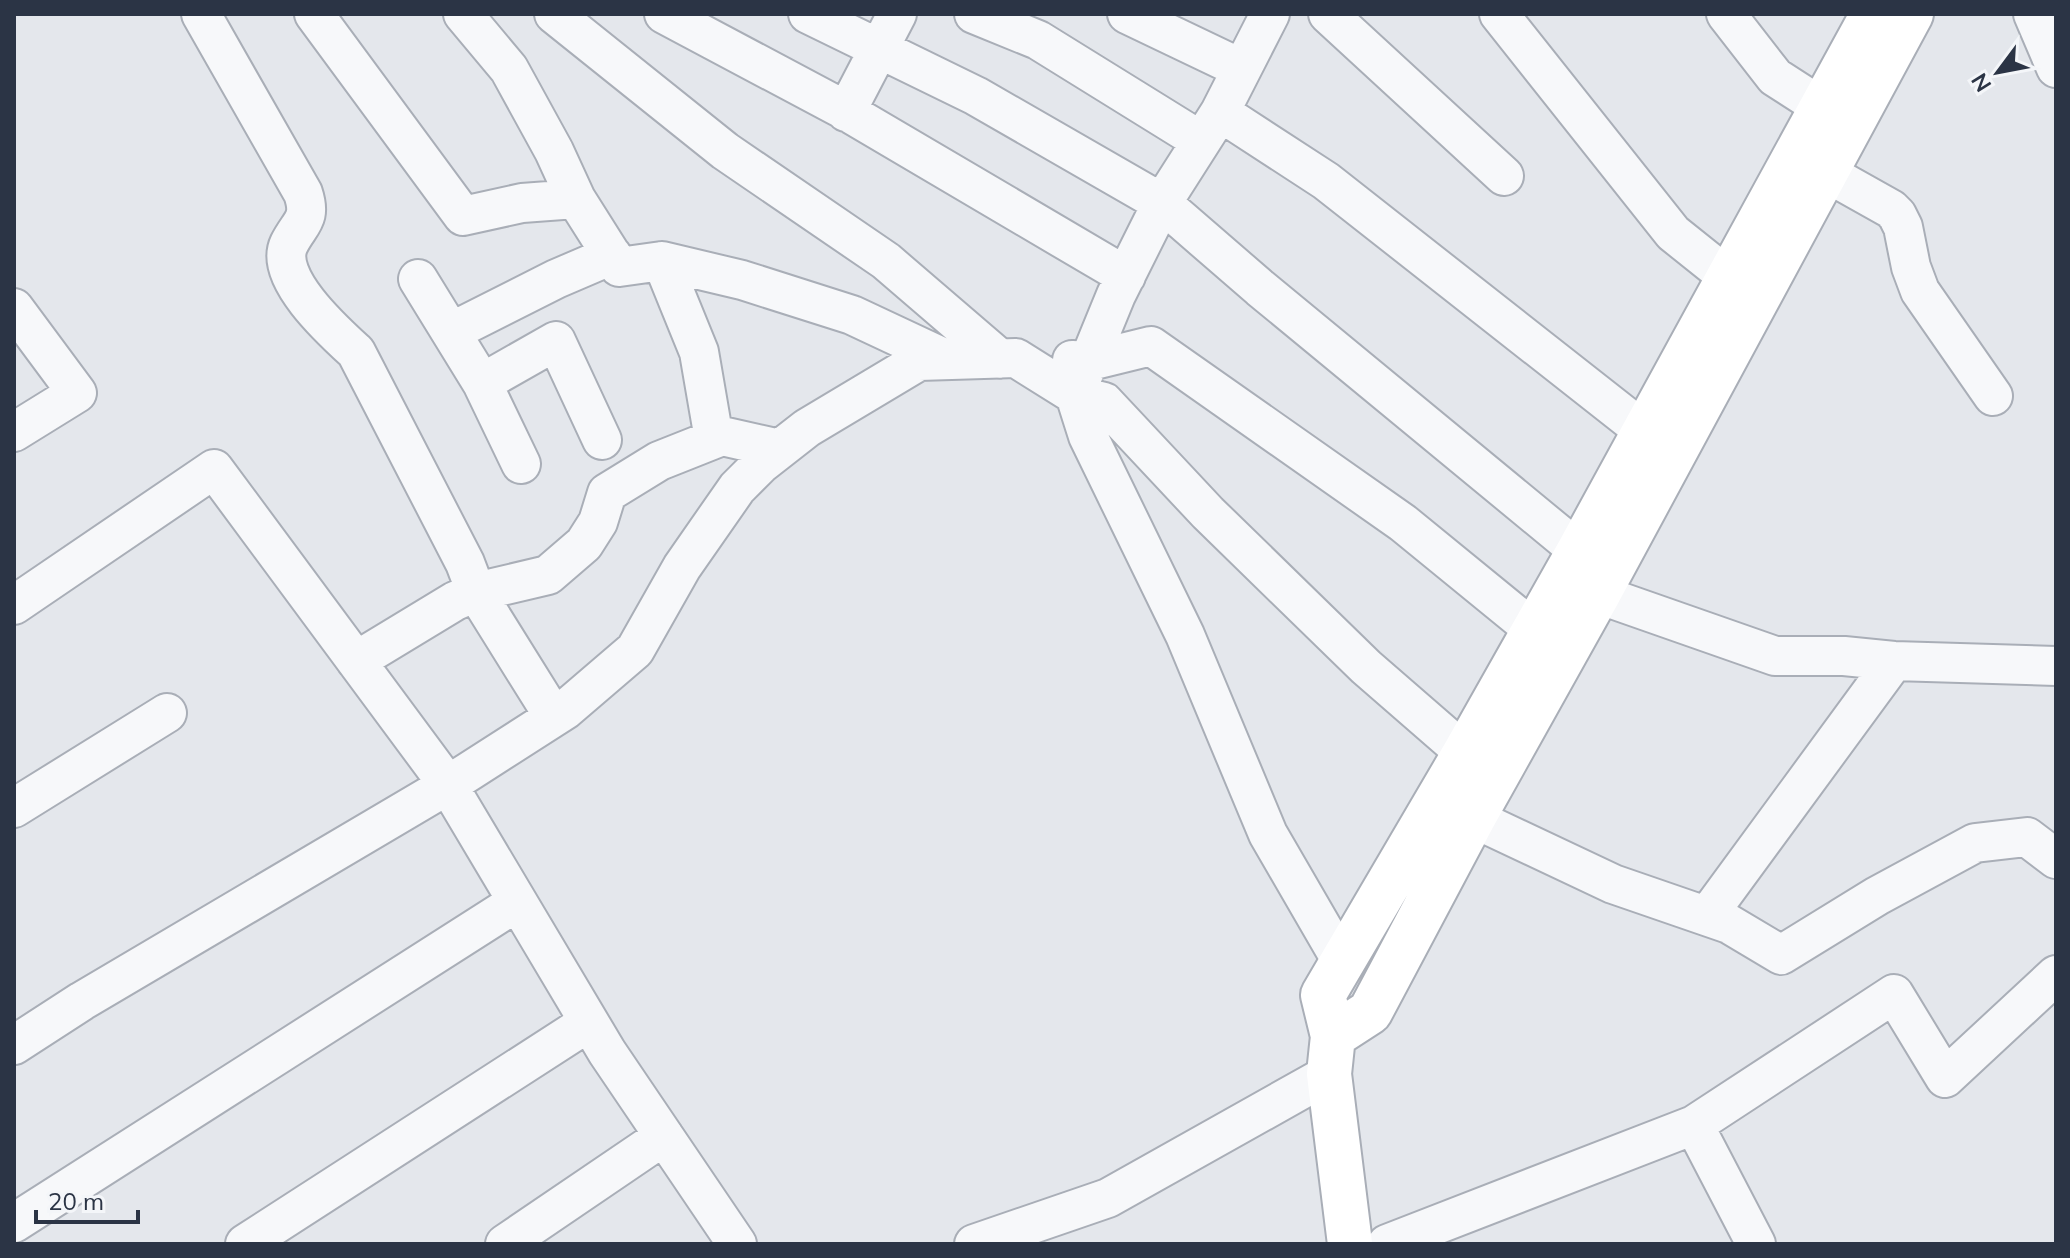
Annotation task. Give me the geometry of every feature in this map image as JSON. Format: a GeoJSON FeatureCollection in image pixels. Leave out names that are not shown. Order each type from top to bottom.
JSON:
{"type":"FeatureCollection","features":[{"type":"Feature","properties":{"kind":"main road"},"geometry":{"type":"LineString","coordinates":[[1350,1244],[1323,995],[1534,630],[1580,574],[1825,172],[1836,116],[1873,14]]}},
{"type":"Feature","properties":{"kind":"main road"},"geometry":{"type":"LineString","coordinates":[[1331,1055],[1370,1012],[1473,818],[1644,431],[1728,277],[1836,116],[1911,14]]}},
{"type":"Feature","properties":{"kind":"street"},"geometry":{"type":"LineString","coordinates":[[201,14],[303,193],[308,208],[305,219],[287,247],[285,265],[294,284],[334,332],[356,352],[465,563],[476,592],[554,717]]}},
{"type":"Feature","properties":{"kind":"street"},"geometry":{"type":"LineString","coordinates":[[314,14],[463,216],[522,203],[576,199]]}},
{"type":"Feature","properties":{"kind":"street"},"geometry":{"type":"LineString","coordinates":[[463,14],[509,69],[554,151],[576,199],[619,267],[662,261],[742,280],[852,315],[948,360]]}},
{"type":"Feature","properties":{"kind":"street"},"geometry":{"type":"LineString","coordinates":[[554,14],[725,151],[886,261],[1008,358]]}},
{"type":"Feature","properties":{"kind":"street"},"geometry":{"type":"LineString","coordinates":[[664,14],[846,112],[1126,276]]}},
{"type":"Feature","properties":{"kind":"street"},"geometry":{"type":"LineString","coordinates":[[808,14],[976,96],[1162,203],[1580,574],[1775,656],[1844,656],[1894,661],[2056,666]]}},
{"type":"Feature","properties":{"kind":"street"},"geometry":{"type":"LineString","coordinates":[[846,112],[897,14]]}},
{"type":"Feature","properties":{"kind":"street"},"geometry":{"type":"LineString","coordinates":[[974,14],[1038,40],[1326,181],[1644,431]]}},
{"type":"Feature","properties":{"kind":"street"},"geometry":{"type":"LineString","coordinates":[[1127,14],[1242,69]]}},
{"type":"Feature","properties":{"kind":"street"},"geometry":{"type":"LineString","coordinates":[[1328,14],[1504,176]]}},
{"type":"Feature","properties":{"kind":"street"},"geometry":{"type":"LineString","coordinates":[[1499,14],[1673,233],[1728,277]]}},
{"type":"Feature","properties":{"kind":"street"},"geometry":{"type":"LineString","coordinates":[[1726,14],[1775,77],[1836,116]]}},
{"type":"Feature","properties":{"kind":"street"},"geometry":{"type":"LineString","coordinates":[[2033,14],[2056,68]]}},
{"type":"Feature","properties":{"kind":"street"},"geometry":{"type":"LineString","coordinates":[[1266,16],[1211,126],[1162,203],[1082,378],[1088,436],[1185,635],[1268,834],[1341,960]]}},
{"type":"Feature","properties":{"kind":"street"},"geometry":{"type":"LineString","coordinates":[[1825,172],[1897,215],[1920,291],[1993,396]]}},
{"type":"Feature","properties":{"kind":"street"},"geometry":{"type":"LineString","coordinates":[[451,332],[556,279],[612,255]]}},
{"type":"Feature","properties":{"kind":"street"},"geometry":{"type":"LineString","coordinates":[[662,261],[699,352],[714,439]]}},
{"type":"Feature","properties":{"kind":"street"},"geometry":{"type":"LineString","coordinates":[[418,279],[482,383],[521,464]]}},
{"type":"Feature","properties":{"kind":"street"},"geometry":{"type":"LineString","coordinates":[[14,432],[77,393],[15,310]]}},
{"type":"Feature","properties":{"kind":"street"},"geometry":{"type":"LineString","coordinates":[[482,383],[556,341],[602,440]]}},
{"type":"Feature","properties":{"kind":"street"},"geometry":{"type":"LineString","coordinates":[[1082,378],[1151,346],[1403,523],[1534,630]]}},
{"type":"Feature","properties":{"kind":"street"},"geometry":{"type":"LineString","coordinates":[[14,1045],[82,1001],[448,785],[565,710],[635,650],[682,567],[737,488],[761,464],[807,428],[919,361],[1008,358],[1082,378],[1208,513],[1354,656],[1465,753]]}},
{"type":"Feature","properties":{"kind":"street"},"geometry":{"type":"LineString","coordinates":[[356,661],[455,601],[476,592],[548,575],[584,544],[598,522],[607,493],[659,461],[722,436],[780,449]]}},
{"type":"Feature","properties":{"kind":"street"},"geometry":{"type":"LineString","coordinates":[[14,605],[214,469],[448,785],[589,1022],[737,1244]]}},
{"type":"Feature","properties":{"kind":"street"},"geometry":{"type":"LineString","coordinates":[[1707,916],[1894,661]]}},
{"type":"Feature","properties":{"kind":"street"},"geometry":{"type":"LineString","coordinates":[[14,808],[167,713]]}},
{"type":"Feature","properties":{"kind":"street"},"geometry":{"type":"LineString","coordinates":[[1473,818],[1613,884],[1729,924],[1781,955],[1877,896],[1975,843],[2041,848]]}},
{"type":"Feature","properties":{"kind":"street"},"geometry":{"type":"LineString","coordinates":[[14,1223],[517,902]]}},
{"type":"Feature","properties":{"kind":"street"},"geometry":{"type":"LineString","coordinates":[[1387,1244],[1694,1125],[1894,994],[1945,1078],[2056,975]]}},
{"type":"Feature","properties":{"kind":"street"},"geometry":{"type":"LineString","coordinates":[[247,1243],[589,1022]]}},
{"type":"Feature","properties":{"kind":"street"},"geometry":{"type":"LineString","coordinates":[[974,1244],[1108,1198],[1331,1055]]}},
{"type":"Feature","properties":{"kind":"street"},"geometry":{"type":"LineString","coordinates":[[1694,1125],[1756,1244]]}},
{"type":"Feature","properties":{"kind":"street"},"geometry":{"type":"LineString","coordinates":[[505,1244],[545,1233],[664,1136]]}}]}
